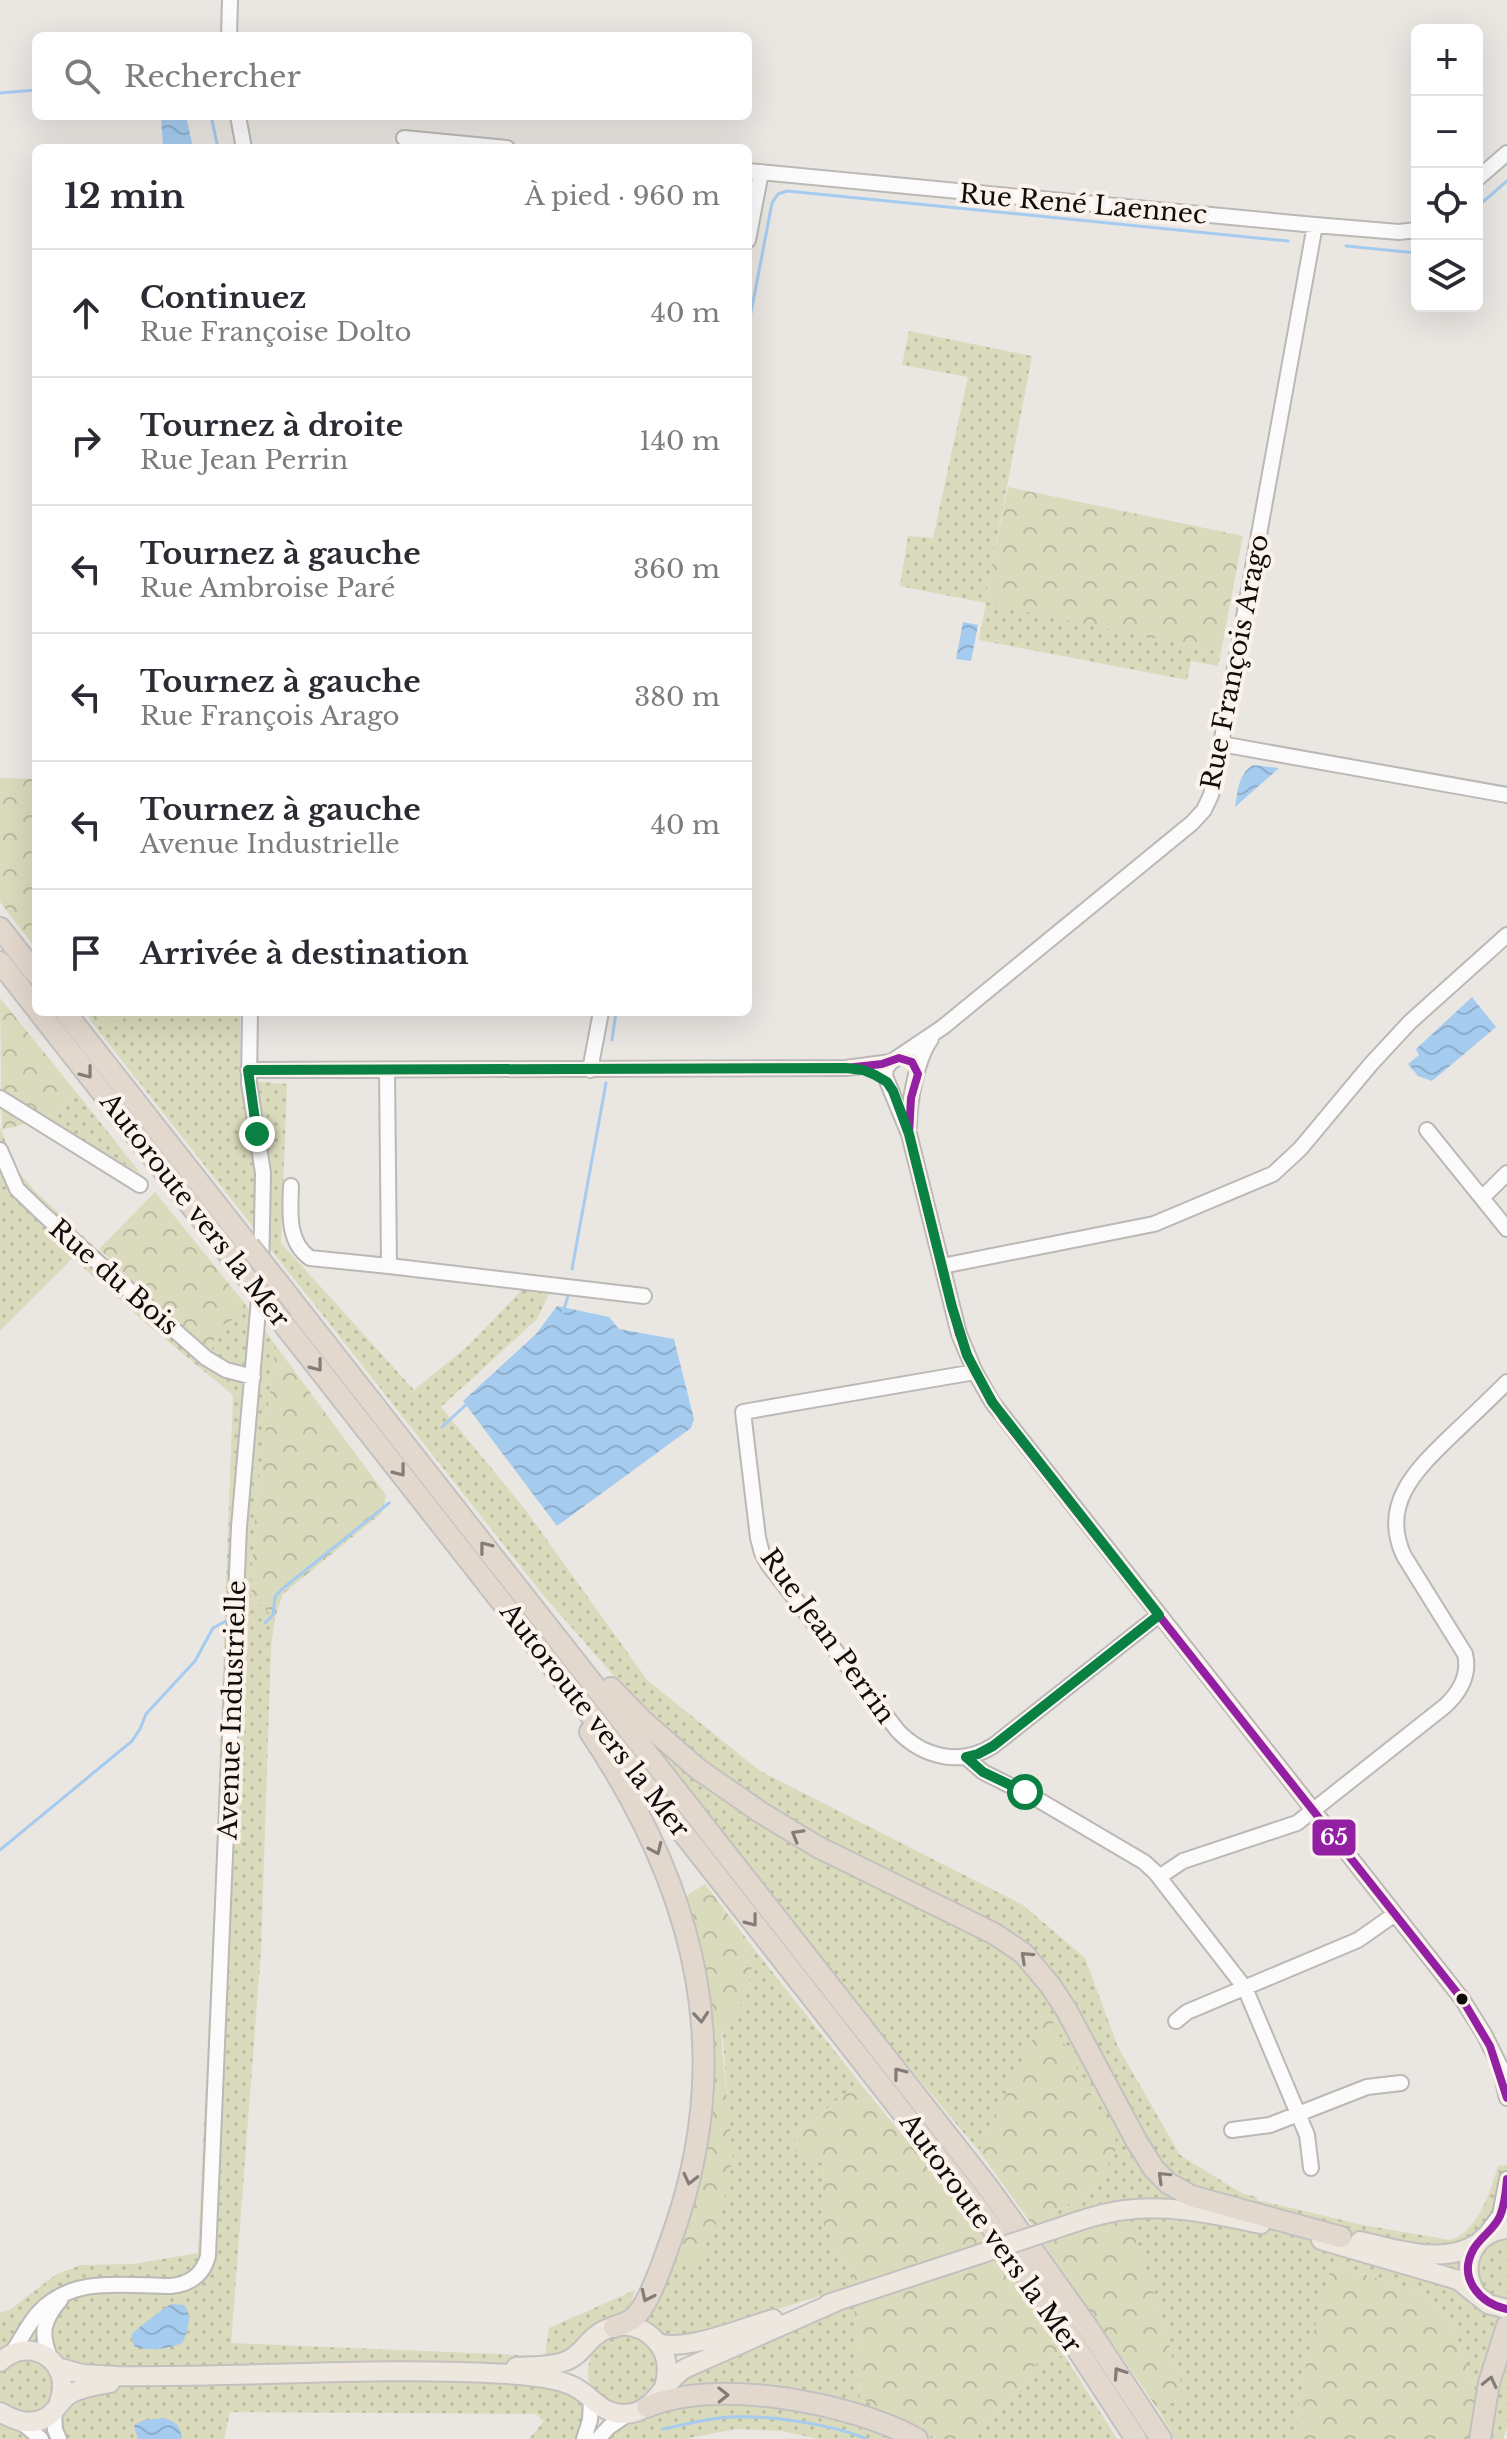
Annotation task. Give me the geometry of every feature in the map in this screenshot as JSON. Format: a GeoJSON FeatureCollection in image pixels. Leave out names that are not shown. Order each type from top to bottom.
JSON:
{"type":"FeatureCollection","features":[{"type":"Feature","properties":{"kind":"highway"},"geometry":{"type":"LineString","coordinates":[[0,928],[32,969]]}},
{"type":"Feature","properties":{"kind":"highway","name":"Autoroute vers la Mer"},"geometry":{"type":"LineString","coordinates":[[0,962],[32,1002]]}},
{"type":"Feature","properties":{"kind":"highway","name":"Autoroute vers la Mer"},"geometry":{"type":"LineString","coordinates":[[43,1016],[979,2210],[1053,2312],[1136,2439]]}},
{"type":"Feature","properties":{"kind":"highway"},"geometry":{"type":"LineString","coordinates":[[68,1016],[990,2190],[1086,2325],[1161,2439]]}},
{"type":"Feature","properties":{"kind":"highway"},"geometry":{"type":"LineString","coordinates":[[534,1608],[643,1721],[731,1793],[790,1832],[993,1933],[1023,1953],[1043,1975],[1067,2011],[1137,2142],[1154,2169],[1168,2183],[1191,2196],[1341,2237]]}},
{"type":"Feature","properties":{"kind":"highway"},"geometry":{"type":"LineString","coordinates":[[566,1683],[570,1704],[647,1828],[675,1895],[693,1959],[704,2046],[699,2132],[677,2225],[642,2307],[632,2319],[614,2327]]}},
{"type":"Feature","properties":{"kind":"highway"},"geometry":{"type":"LineString","coordinates":[[1480,2439],[1489,2383],[1507,2326]]}},
{"type":"Feature","properties":{"kind":"highway"},"geometry":{"type":"LineString","coordinates":[[637,2410],[687,2397],[761,2396],[860,2415],[917,2439]]}},
{"type":"Feature","properties":{"kind":"main road"},"geometry":{"type":"LineString","coordinates":[[658,2343],[670,2346],[687,2344],[840,2300],[1052,2230],[1103,2215],[1145,2209],[1188,2211],[1297,2233],[1458,2280],[1492,2306],[1507,2309]]}},
{"type":"Feature","properties":{"kind":"main road"},"geometry":{"type":"LineString","coordinates":[[1297,2233],[1341,2237],[1416,2253],[1436,2254],[1459,2252],[1492,2232],[1507,2229]]}},
{"type":"Feature","properties":{"kind":"main road"},"geometry":{"type":"LineString","coordinates":[[1476,2294],[1468,2271],[1469,2259],[1480,2241]]}},
{"type":"Feature","properties":{"kind":"main road"},"geometry":{"type":"LineString","coordinates":[[54,2364],[95,2375],[161,2377],[457,2372],[533,2377],[564,2383],[608,2411],[637,2410],[657,2398],[678,2372],[687,2367],[840,2300]]}},
{"type":"Feature","properties":{"kind":"main road"},"geometry":{"type":"LineString","coordinates":[[457,2372],[557,2363],[574,2357],[595,2336],[614,2327],[635,2327],[648,2333],[664,2354],[667,2367],[664,2387]]}},
{"type":"Feature","properties":{"kind":"main road"},"geometry":{"type":"LineString","coordinates":[[585,2347],[579,2374],[588,2397]]}},
{"type":"Feature","properties":{"kind":"main road"},"geometry":{"type":"LineString","coordinates":[[6,2358],[30,2350],[44,2354],[54,2364],[63,2384],[57,2406]]}},
{"type":"Feature","properties":{"kind":"main road"},"geometry":{"type":"LineString","coordinates":[[5,2414],[25,2422],[39,2420],[69,2394],[86,2388],[161,2377]]}},
{"type":"Feature","properties":{"kind":"street"},"geometry":{"type":"LineString","coordinates":[[229,32],[230,0]]}},
{"type":"Feature","properties":{"kind":"street"},"geometry":{"type":"LineString","coordinates":[[239,120],[243,144]]}},
{"type":"Feature","properties":{"kind":"street"},"geometry":{"type":"LineString","coordinates":[[404,138],[466,144]]}},
{"type":"Feature","properties":{"kind":"street"},"geometry":{"type":"LineString","coordinates":[[1483,174],[1507,153]]}},
{"type":"Feature","properties":{"kind":"street"},"geometry":{"type":"LineString","coordinates":[[752,195],[754,172]]}},
{"type":"Feature","properties":{"kind":"street","name":"Rue René Laennec"},"geometry":{"type":"LineString","coordinates":[[754,172],[1315,225],[1411,231]]}},
{"type":"Feature","properties":{"kind":"street","name":"Rue François Arago"},"geometry":{"type":"LineString","coordinates":[[248,1070],[846,1068],[894,1060],[943,1027],[1199,816],[1211,795],[1315,225]]}},
{"type":"Feature","properties":{"kind":"street"},"geometry":{"type":"LineString","coordinates":[[1221,744],[1507,795]]}},
{"type":"Feature","properties":{"kind":"street"},"geometry":{"type":"LineString","coordinates":[[942,1266],[1154,1224],[1273,1174],[1300,1149],[1410,1022],[1507,935]]}},
{"type":"Feature","properties":{"kind":"street","name":"Avenue Industrielle"},"geometry":{"type":"LineString","coordinates":[[6,2358],[39,2312],[56,2297],[96,2285],[182,2284],[200,2273],[208,2256],[239,1527],[261,1276],[264,1200],[262,1161],[248,1070],[250,1016]]}},
{"type":"Feature","properties":{"kind":"street"},"geometry":{"type":"LineString","coordinates":[[590,1070],[600,1016]]}},
{"type":"Feature","properties":{"kind":"street","name":"Rue François Arago"},"geometry":{"type":"LineString","coordinates":[[909,1134],[911,1098],[924,1050],[943,1027]]}},
{"type":"Feature","properties":{"kind":"street"},"geometry":{"type":"LineString","coordinates":[[888,1084],[898,1090],[906,1090],[917,1078],[912,1062],[894,1060],[886,1071],[888,1084],[909,1134],[959,1334],[975,1372],[1003,1418],[1462,1999],[1479,2024],[1507,2080]]}},
{"type":"Feature","properties":{"kind":"street","name":"Rue François Arago"},"geometry":{"type":"LineString","coordinates":[[846,1068],[869,1072],[888,1084]]}},
{"type":"Feature","properties":{"kind":"street"},"geometry":{"type":"LineString","coordinates":[[387,1070],[389,1266]]}},
{"type":"Feature","properties":{"kind":"street"},"geometry":{"type":"LineString","coordinates":[[0,1098],[140,1185]]}},
{"type":"Feature","properties":{"kind":"street"},"geometry":{"type":"LineString","coordinates":[[1427,1130],[1507,1229]]}},
{"type":"Feature","properties":{"kind":"street","name":"Rue du Bois"},"geometry":{"type":"LineString","coordinates":[[0,1150],[17,1189],[43,1214],[206,1358],[226,1370],[253,1377]]}},
{"type":"Feature","properties":{"kind":"street"},"geometry":{"type":"LineString","coordinates":[[1482,1198],[1507,1173]]}},
{"type":"Feature","properties":{"kind":"street"},"geometry":{"type":"LineString","coordinates":[[291,1186],[290,1217],[294,1237],[301,1252],[310,1258],[644,1296]]}},
{"type":"Feature","properties":{"kind":"street","name":"Rue Jean Perrin"},"geometry":{"type":"LineString","coordinates":[[966,1757],[935,1755],[903,1736],[764,1558],[758,1538],[743,1412],[975,1372]]}},
{"type":"Feature","properties":{"kind":"street"},"geometry":{"type":"LineString","coordinates":[[1159,1877],[1178,1863],[1292,1825],[1445,1706],[1456,1694],[1467,1668],[1465,1654],[1404,1556],[1398,1540],[1397,1512],[1407,1484],[1418,1468],[1507,1382]]}},
{"type":"Feature","properties":{"kind":"street"},"geometry":{"type":"LineString","coordinates":[[966,1757],[993,1746],[1159,1615]]}},
{"type":"Feature","properties":{"kind":"street"},"geometry":{"type":"LineString","coordinates":[[966,1757],[983,1772],[1031,1795],[1144,1862],[1159,1877],[1245,1988],[1309,2143],[1311,2168]]}},
{"type":"Feature","properties":{"kind":"street"},"geometry":{"type":"LineString","coordinates":[[1176,2021],[1187,2012],[1358,1940],[1395,1914]]}},
{"type":"Feature","properties":{"kind":"street"},"geometry":{"type":"LineString","coordinates":[[1499,2064],[1507,2098]]}},
{"type":"Feature","properties":{"kind":"street"},"geometry":{"type":"LineString","coordinates":[[1232,2130],[1263,2127],[1367,2087],[1401,2083]]}},
{"type":"Feature","properties":{"kind":"street"},"geometry":{"type":"LineString","coordinates":[[1480,2241],[1500,2215],[1507,2179]]}},
{"type":"Feature","properties":{"kind":"street"},"geometry":{"type":"LineString","coordinates":[[54,2364],[45,2342],[44,2328],[56,2305],[70,2291]]}},
{"type":"Feature","properties":{"kind":"street"},"geometry":{"type":"LineString","coordinates":[[584,2439],[590,2420],[588,2397]]}},
{"type":"Feature","properties":{"kind":"street"},"geometry":{"type":"LineString","coordinates":[[57,2406],[55,2430],[59,2439]]}},
{"type":"Feature","properties":{"kind":"street"},"geometry":{"type":"LineString","coordinates":[[598,2439],[609,2427],[637,2410]]}},
{"type":"Feature","properties":{"kind":"street"},"geometry":{"type":"LineString","coordinates":[[5,2414],[41,2439]]}},
{"type":"Feature","properties":{"kind":"green space"},"geometry":{"type":"Polygon","coordinates":[[[909,331],[1032,356],[987,591],[999,606],[1221,652],[1218,666],[1191,661],[1187,680],[979,640],[986,603],[900,586],[908,536],[933,538],[968,377],[902,365],[909,331]]]}},
{"type":"Feature","properties":{"kind":"green space"},"geometry":{"type":"Polygon","coordinates":[[[1008,487],[1243,536],[1221,652],[998,606],[987,590],[1008,487]]]}},
{"type":"Feature","properties":{"kind":"green space"},"geometry":{"type":"Polygon","coordinates":[[[0,778],[32,779],[32,944],[0,902],[0,778]]]}},
{"type":"Feature","properties":{"kind":"green space"},"geometry":{"type":"Polygon","coordinates":[[[0,998],[77,1093],[46,1118],[2,1130],[0,998]]]}},
{"type":"Feature","properties":{"kind":"green space"},"geometry":{"type":"Polygon","coordinates":[[[88,1016],[125,1016],[121,1023],[94,1025],[88,1016]]]}},
{"type":"Feature","properties":{"kind":"green space"},"geometry":{"type":"Polygon","coordinates":[[[125,1016],[240,1016],[240,1080],[287,1084],[281,1243],[414,1390],[468,1346],[522,1290],[549,1294],[537,1319],[441,1407],[524,1508],[648,1681],[760,1771],[1023,1905],[1085,1958],[1118,2047],[1180,2155],[1243,2194],[1257,2197],[1257,2200],[1363,2225],[1450,2240],[1469,2228],[1476,2219],[1498,2166],[1507,2165],[1507,2428],[1503,2439],[1469,2439],[1476,2394],[1453,2326],[1418,2292],[1333,2264],[1306,2362],[1294,2439],[1175,2439],[1159,2411],[1186,2394],[1173,2363],[1166,2332],[1129,2221],[1078,2231],[1044,2244],[1033,2226],[1097,2187],[1046,2011],[979,2151],[882,2035],[656,1748],[666,1730],[544,1596],[94,1025],[121,1023],[125,1016]]]}},
{"type":"Feature","properties":{"kind":"green space"},"geometry":{"type":"Polygon","coordinates":[[[77,1093],[141,1174],[46,1118],[77,1093]]]}},
{"type":"Feature","properties":{"kind":"green space"},"geometry":{"type":"Polygon","coordinates":[[[0,1127],[16,1169],[36,1192],[162,1310],[211,1351],[216,1329],[250,1310],[276,1346],[255,1513],[251,1597],[275,1618],[271,1647],[261,1951],[231,2343],[545,2356],[549,2328],[635,2290],[628,2314],[560,2358],[559,2387],[573,2393],[584,2408],[580,2433],[588,2439],[529,2439],[544,2421],[536,2414],[230,2412],[224,2439],[0,2439],[0,2313],[11,2309],[55,2275],[81,2265],[133,2264],[198,2253],[233,1395],[73,1258],[0,1331],[0,1127]]]}},
{"type":"Feature","properties":{"kind":"green space"},"geometry":{"type":"Polygon","coordinates":[[[155,1192],[250,1310],[216,1329],[212,1351],[99,1249],[155,1192]]]}},
{"type":"Feature","properties":{"kind":"green space"},"geometry":{"type":"Polygon","coordinates":[[[276,1346],[386,1495],[382,1513],[283,1594],[275,1618],[251,1597],[255,1513],[276,1346]]]}},
{"type":"Feature","properties":{"kind":"green space"},"geometry":{"type":"Polygon","coordinates":[[[705,1884],[755,1950],[745,2000],[722,2024],[733,2158],[721,2214],[696,2263],[669,2266],[683,2231],[708,2142],[711,2017],[686,1896],[705,1884]]]}},
{"type":"Feature","properties":{"kind":"green space"},"geometry":{"type":"Polygon","coordinates":[[[755,1950],[859,2082],[795,2135],[796,2151],[824,2164],[821,2220],[858,2284],[672,2340],[642,2321],[727,2100],[722,2024],[745,2000],[755,1950]]]}},
{"type":"Feature","properties":{"kind":"green space"},"geometry":{"type":"Polygon","coordinates":[[[1046,2010],[1118,2145],[1097,2187],[1033,2226],[979,2151],[1046,2010]]]}},
{"type":"Feature","properties":{"kind":"green space"},"geometry":{"type":"Polygon","coordinates":[[[859,2082],[989,2241],[858,2284],[821,2220],[824,2164],[795,2151],[795,2135],[859,2082]]]}},
{"type":"Feature","properties":{"kind":"green space"},"geometry":{"type":"Polygon","coordinates":[[[1129,2220],[1166,2332],[1173,2363],[1186,2394],[1159,2411],[1044,2244],[1078,2231],[1129,2220]]]}},
{"type":"Feature","properties":{"kind":"green space"},"geometry":{"type":"Polygon","coordinates":[[[1002,2257],[1064,2355],[1037,2363],[1013,2398],[974,2428],[967,2439],[937,2439],[860,2398],[853,2303],[1002,2257]]]}},
{"type":"Feature","properties":{"kind":"green space"},"geometry":{"type":"Polygon","coordinates":[[[1332,2264],[1418,2292],[1453,2326],[1476,2394],[1469,2439],[1294,2439],[1306,2362],[1332,2264]]]}},
{"type":"Feature","properties":{"kind":"green space"},"geometry":{"type":"Polygon","coordinates":[[[853,2303],[860,2398],[937,2439],[818,2439],[782,2431],[736,2429],[684,2439],[607,2439],[618,2428],[652,2418],[666,2405],[683,2380],[853,2303]]]}},
{"type":"Feature","properties":{"kind":"green space"},"geometry":{"type":"Polygon","coordinates":[[[623,2336],[648,2346],[658,2371],[648,2396],[623,2406],[598,2396],[588,2371],[598,2346],[623,2336]]]}},
{"type":"Feature","properties":{"kind":"green space"},"geometry":{"type":"Polygon","coordinates":[[[1064,2355],[1117,2439],[967,2439],[974,2428],[1013,2398],[1037,2363],[1064,2355]]]}},
{"type":"Feature","properties":{"kind":"water"},"geometry":{"type":"Polygon","coordinates":[[[161,120],[187,120],[192,144],[163,144],[161,120]]]}},
{"type":"Feature","properties":{"kind":"water"},"geometry":{"type":"Polygon","coordinates":[[[963,622],[978,625],[971,661],[956,659],[963,622]]]}},
{"type":"Feature","properties":{"kind":"water"},"geometry":{"type":"Polygon","coordinates":[[[1253,765],[1279,768],[1235,807],[1242,778],[1253,765]]]}},
{"type":"Feature","properties":{"kind":"water"},"geometry":{"type":"Polygon","coordinates":[[[1472,997],[1496,1027],[1432,1081],[1418,1076],[1408,1064],[1419,1055],[1416,1049],[1472,997]]]}},
{"type":"Feature","properties":{"kind":"water"},"geometry":{"type":"Polygon","coordinates":[[[557,1306],[609,1317],[619,1329],[674,1339],[694,1419],[691,1428],[557,1526],[463,1401],[536,1334],[557,1306]]]}},
{"type":"Feature","properties":{"kind":"water"},"geometry":{"type":"Polygon","coordinates":[[[171,2304],[184,2305],[188,2314],[188,2329],[182,2343],[158,2349],[134,2346],[133,2333],[171,2304]]]}},
{"type":"Feature","properties":{"kind":"water"},"geometry":{"type":"Polygon","coordinates":[[[163,2418],[177,2425],[181,2439],[138,2439],[134,2425],[144,2420],[163,2418]]]}},
{"type":"Feature","properties":{"kind":"waterway"},"geometry":{"type":"LineString","coordinates":[[0,93],[32,90]]}},
{"type":"Feature","properties":{"kind":"waterway"},"geometry":{"type":"LineString","coordinates":[[212,120],[217,144]]}},
{"type":"Feature","properties":{"kind":"waterway"},"geometry":{"type":"LineString","coordinates":[[1483,202],[1507,181]]}},
{"type":"Feature","properties":{"kind":"waterway"},"geometry":{"type":"LineString","coordinates":[[752,307],[772,203],[778,194],[787,191],[1288,241]]}},
{"type":"Feature","properties":{"kind":"waterway"},"geometry":{"type":"LineString","coordinates":[[1346,246],[1411,252]]}},
{"type":"Feature","properties":{"kind":"waterway"},"geometry":{"type":"LineString","coordinates":[[612,1040],[615,1016]]}},
{"type":"Feature","properties":{"kind":"waterway"},"geometry":{"type":"LineString","coordinates":[[572,1269],[606,1083]]}},
{"type":"Feature","properties":{"kind":"waterway"},"geometry":{"type":"LineString","coordinates":[[563,1312],[568,1296]]}},
{"type":"Feature","properties":{"kind":"waterway"},"geometry":{"type":"LineString","coordinates":[[442,1427],[469,1402]]}},
{"type":"Feature","properties":{"kind":"waterway"},"geometry":{"type":"LineString","coordinates":[[265,1623],[273,1615],[275,1597],[281,1590],[389,1503]]}},
{"type":"Feature","properties":{"kind":"waterway"},"geometry":{"type":"LineString","coordinates":[[0,1850],[132,1741],[146,1714],[195,1661],[213,1628],[226,1621]]}},
{"type":"Feature","properties":{"kind":"waterway"},"geometry":{"type":"LineString","coordinates":[[662,2429],[705,2420],[763,2417],[818,2425],[867,2439]]}},
{"type":"Feature","properties":{"kind":"transit line","name":"65"},"geometry":{"type":"LineString","coordinates":[[248,1070],[846,1068],[882,1064],[899,1058],[912,1062],[918,1074],[911,1098],[909,1134],[959,1334],[975,1372],[1003,1418],[1462,1999],[1490,2046],[1507,2098]]}},
{"type":"Feature","properties":{"kind":"transit line","name":"65"},"geometry":{"type":"LineString","coordinates":[[1507,2179],[1500,2216],[1473,2250],[1468,2270],[1480,2295],[1507,2309]]}},
{"type":"Feature","properties":{"kind":"route"},"geometry":{"type":"LineString","coordinates":[[257,1134],[248,1070],[846,1068],[869,1072],[887,1082],[909,1134],[959,1334],[975,1372],[1003,1418],[1159,1615],[993,1746],[966,1757],[983,1772],[1025,1792]]}}]}
